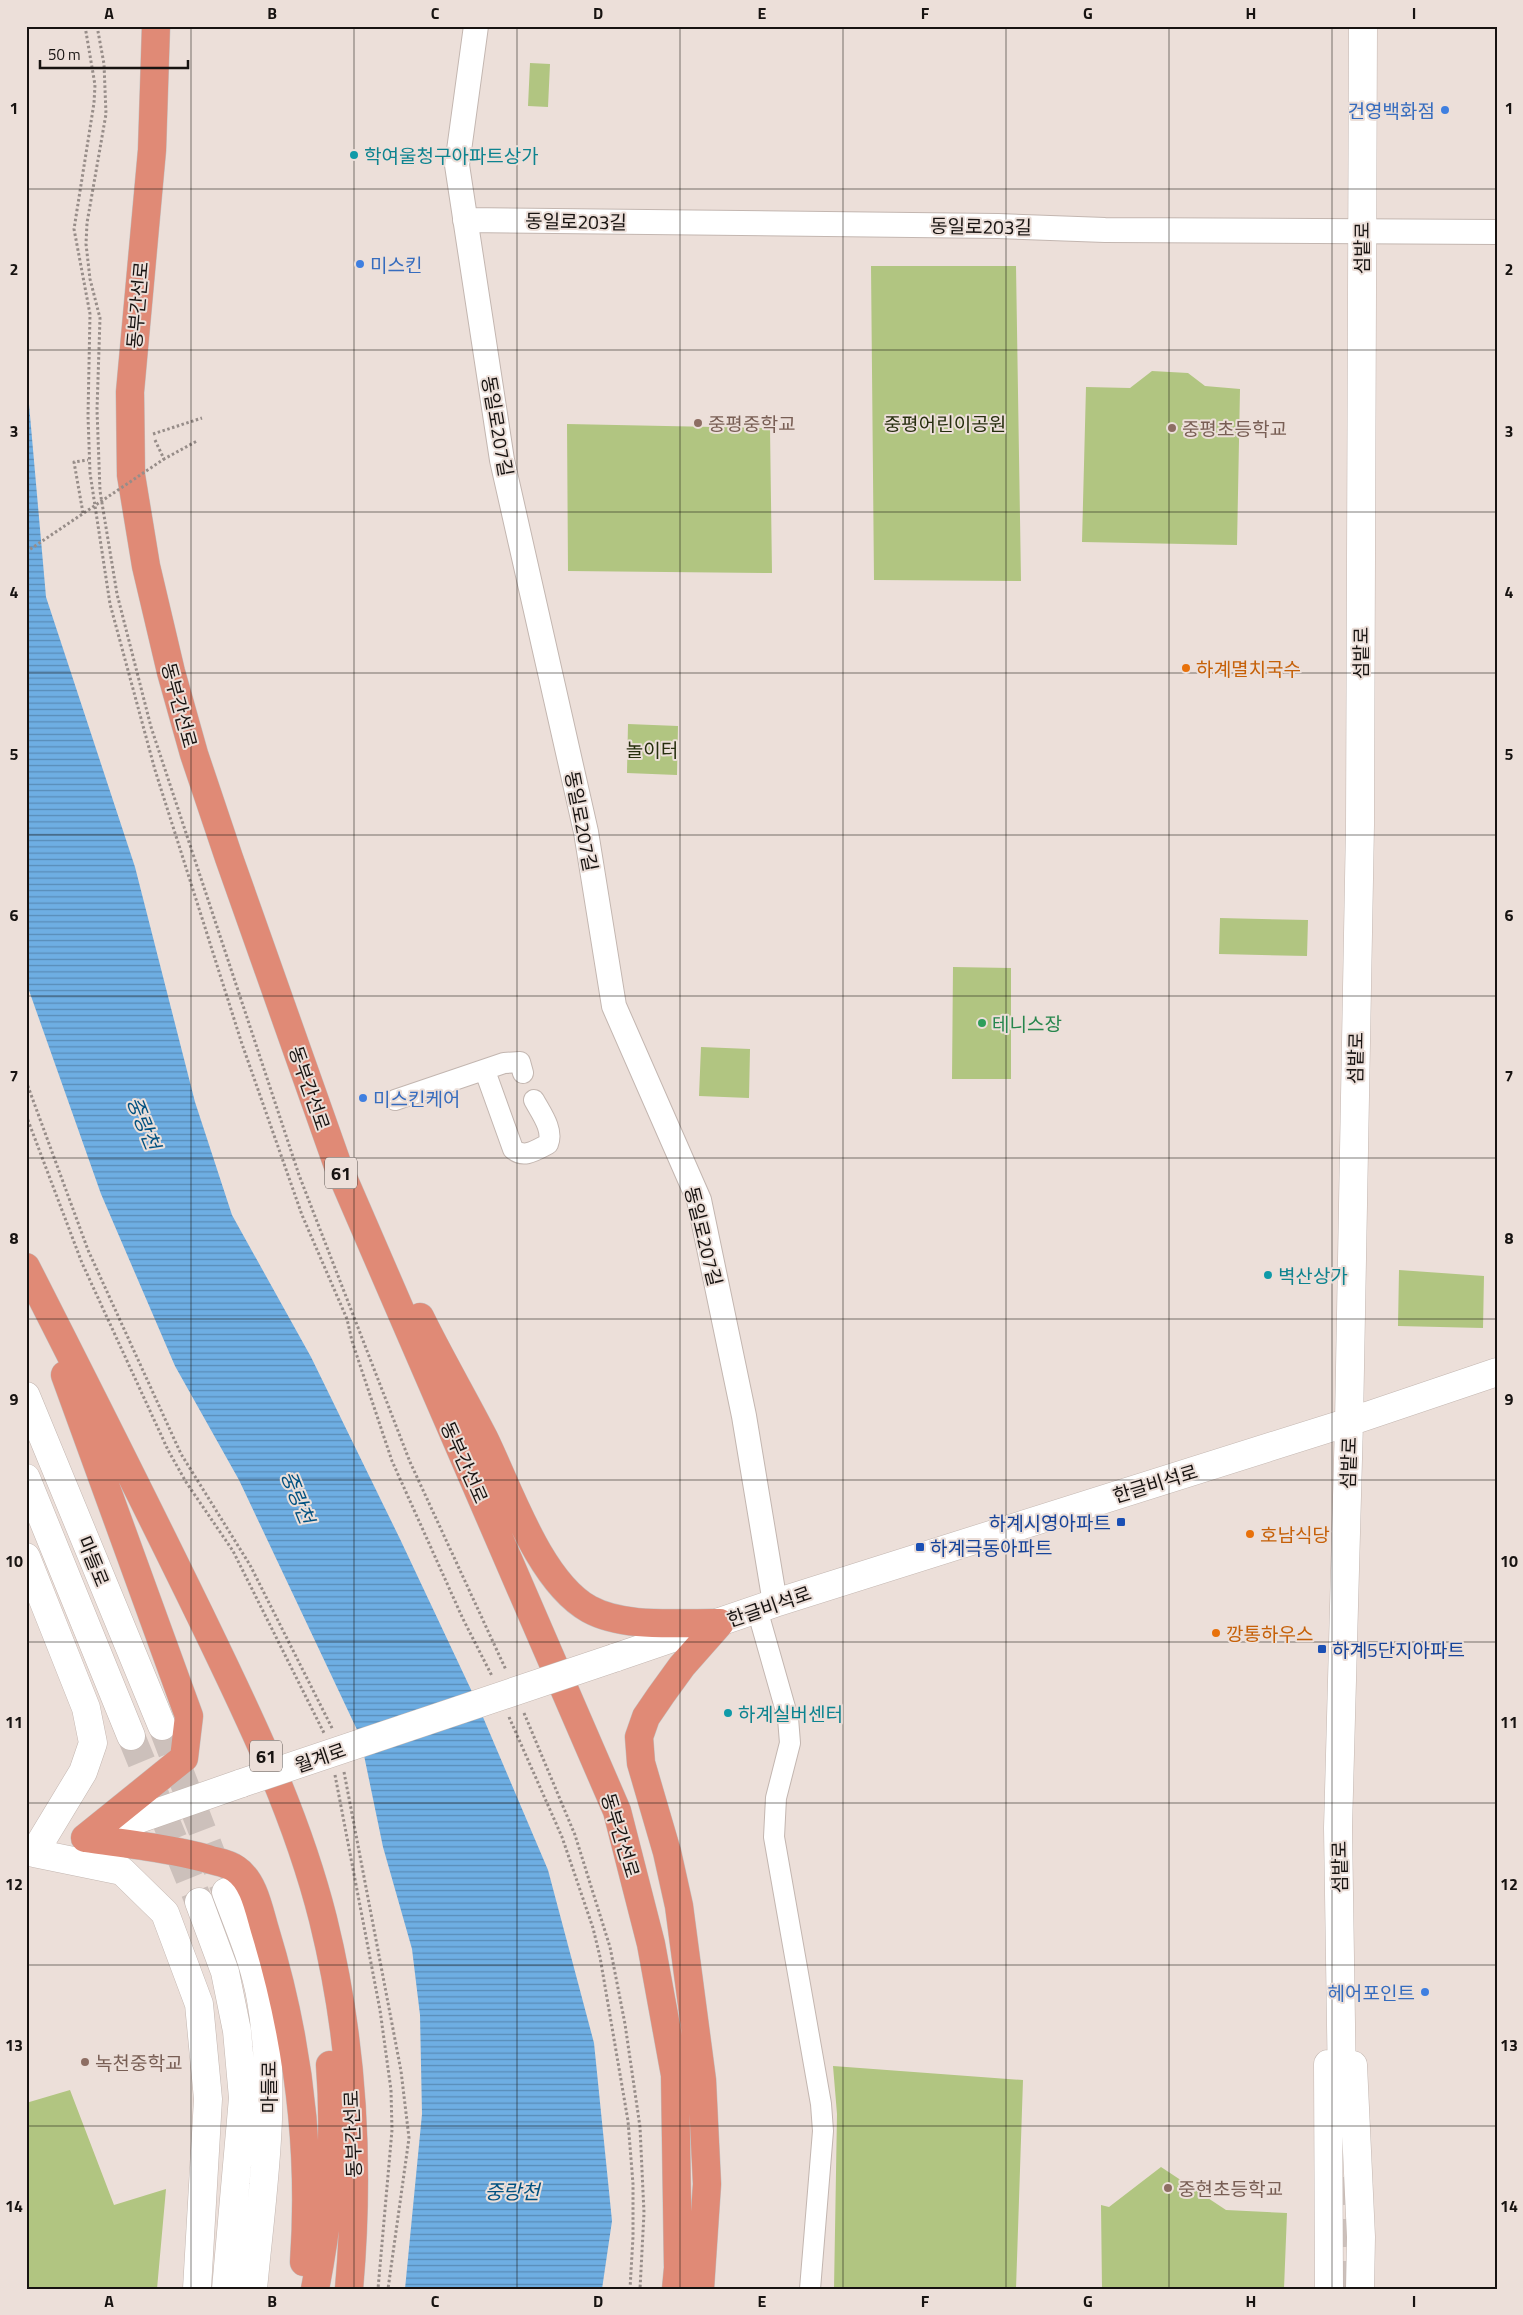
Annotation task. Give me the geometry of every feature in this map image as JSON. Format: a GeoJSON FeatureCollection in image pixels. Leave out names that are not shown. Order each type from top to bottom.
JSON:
{"type":"FeatureCollection","features":[{"type":"Feature","properties":{"kind":"highway","name":"동부간선로"},"geometry":{"type":"LineString","coordinates":[[156,26],[152,150],[130,392],[131,475],[146,566],[171,672],[194,754],[338,1166],[617,1811],[651,1944],[674,2075],[678,2268],[676,2289]]}},
{"type":"Feature","properties":{"kind":"highway"},"geometry":{"type":"LineString","coordinates":[[338,1166],[381,1234],[423,1323],[483,1437],[536,1548],[563,1590],[590,1610],[623,1621],[720,1622]]}},
{"type":"Feature","properties":{"kind":"highway","name":"동부간선로"},"geometry":{"type":"LineString","coordinates":[[26,1269],[129,1470],[263,1749],[289,1809],[323,1919],[340,2001],[350,2085],[354,2200],[349,2289]]}},
{"type":"Feature","properties":{"kind":"highway"},"geometry":{"type":"LineString","coordinates":[[26,1269],[189,1716],[184,1758],[85,1838]]}},
{"type":"Feature","properties":{"kind":"highway"},"geometry":{"type":"LineString","coordinates":[[129,1470],[141,1519],[232,1716],[271,1810],[293,1877],[308,1939],[327,2034],[333,2121],[332,2181],[315,2289]]}},
{"type":"Feature","properties":{"kind":"highway"},"geometry":{"type":"LineString","coordinates":[[700,2289],[707,2184],[702,2080],[679,1906],[667,1852],[642,1763],[639,1737],[646,1717],[661,1695],[682,1666],[720,1622]]}},
{"type":"Feature","properties":{"kind":"highway"},"geometry":{"type":"LineString","coordinates":[[85,1838],[189,1854],[228,1865],[242,1873],[251,1890],[280,1984],[292,2034],[301,2095],[307,2191],[302,2289]]}},
{"type":"Feature","properties":{"kind":"main road","name":"섬밭로"},"geometry":{"type":"LineString","coordinates":[[1342,2089],[1338,1828],[1349,1422],[1360,824],[1363,26]]}},
{"type":"Feature","properties":{"kind":"main road","name":"한글비석로"},"geometry":{"type":"LineString","coordinates":[[614,1658],[766,1606],[1349,1422],[1497,1372]]}},
{"type":"Feature","properties":{"kind":"main road","name":"마들로"},"geometry":{"type":"LineString","coordinates":[[26,1396],[162,1726]]}},
{"type":"Feature","properties":{"kind":"main road","name":"마들로"},"geometry":{"type":"LineString","coordinates":[[26,1478],[131,1736]]}},
{"type":"Feature","properties":{"kind":"main road"},"geometry":{"type":"LineString","coordinates":[[26,1557],[86,1708],[93,1743],[83,1772],[30,1855],[122,1872],[165,1913],[200,2004],[208,2099],[197,2289]]}},
{"type":"Feature","properties":{"kind":"main road","name":"월계로"},"geometry":{"type":"LineString","coordinates":[[30,1855],[614,1658]]}},
{"type":"Feature","properties":{"kind":"main road"},"geometry":{"type":"LineString","coordinates":[[1329,2289],[1326,1857],[1338,1828]]}},
{"type":"Feature","properties":{"kind":"main road"},"geometry":{"type":"LineString","coordinates":[[1338,1828],[1352,1850],[1353,2048],[1361,2237],[1360,2289]]}},
{"type":"Feature","properties":{"kind":"main road","name":"마들로"},"geometry":{"type":"LineString","coordinates":[[226,1892],[249,1951],[261,1998],[268,2042],[270,2081],[268,2127],[254,2289]]}},
{"type":"Feature","properties":{"kind":"main road","name":"마들로"},"geometry":{"type":"LineString","coordinates":[[199,1902],[225,1972],[237,2031],[243,2098],[226,2289]]}},
{"type":"Feature","properties":{"kind":"street","name":"동일로207길"},"geometry":{"type":"LineString","coordinates":[[476,26],[457,165],[502,460],[586,832],[614,1006],[698,1200],[744,1416],[766,1606]]}},
{"type":"Feature","properties":{"kind":"street","name":"동일로203길"},"geometry":{"type":"LineString","coordinates":[[465,220],[1362,233],[1497,232]]}},
{"type":"Feature","properties":{"kind":"street"},"geometry":{"type":"LineString","coordinates":[[395,1100],[517,1060],[523,1073]]}},
{"type":"Feature","properties":{"kind":"street"},"geometry":{"type":"LineString","coordinates":[[485,1071],[513,1149],[518,1154],[525,1154],[548,1144],[550,1139],[550,1133],[534,1100]]}},
{"type":"Feature","properties":{"kind":"street"},"geometry":{"type":"LineString","coordinates":[[766,1606],[788,1718],[790,1743],[776,1798],[774,1837],[821,2104],[823,2131],[810,2289]]}},
{"type":"Feature","properties":{"kind":"path"},"geometry":{"type":"LineString","coordinates":[[164,459],[153,434],[202,418]]}},
{"type":"Feature","properties":{"kind":"path"},"geometry":{"type":"LineString","coordinates":[[26,552],[164,459],[197,441]]}},
{"type":"Feature","properties":{"kind":"path"},"geometry":{"type":"LineString","coordinates":[[83,513],[74,462],[89,460]]}},
{"type":"Feature","properties":{"kind":"path"},"geometry":{"type":"LineString","coordinates":[[26,1081],[88,1250],[181,1454],[250,1565],[335,1734]]}},
{"type":"Feature","properties":{"kind":"path"},"geometry":{"type":"LineString","coordinates":[[343,1768],[401,2071],[409,2138],[388,2289]]}},
{"type":"Feature","properties":{"kind":"green space"},"geometry":{"type":"Polygon","coordinates":[[[530,63],[550,64],[548,107],[528,106],[530,63]]]}},
{"type":"Feature","properties":{"kind":"green space","name":"중평어린이공원"},"geometry":{"type":"Polygon","coordinates":[[[871,266],[1016,266],[1021,581],[874,580],[871,266]]]}},
{"type":"Feature","properties":{"kind":"green space"},"geometry":{"type":"Polygon","coordinates":[[[1152,371],[1188,373],[1205,386],[1240,389],[1237,545],[1082,542],[1086,387],[1130,388],[1152,371]]]}},
{"type":"Feature","properties":{"kind":"green space"},"geometry":{"type":"Polygon","coordinates":[[[567,424],[770,428],[772,573],[568,571],[567,424]]]}},
{"type":"Feature","properties":{"kind":"green space","name":"놀이터"},"geometry":{"type":"Polygon","coordinates":[[[628,724],[678,726],[677,775],[627,773],[628,724]]]}},
{"type":"Feature","properties":{"kind":"green space"},"geometry":{"type":"Polygon","coordinates":[[[1220,918],[1308,920],[1307,956],[1219,954],[1220,918]]]}},
{"type":"Feature","properties":{"kind":"green space","name":"테니스장"},"geometry":{"type":"Polygon","coordinates":[[[953,967],[1011,968],[1011,1079],[952,1079],[953,967]]]}},
{"type":"Feature","properties":{"kind":"green space"},"geometry":{"type":"Polygon","coordinates":[[[701,1047],[750,1049],[749,1098],[699,1096],[701,1047]]]}},
{"type":"Feature","properties":{"kind":"green space"},"geometry":{"type":"Polygon","coordinates":[[[1399,1270],[1484,1276],[1483,1328],[1398,1326],[1399,1270]]]}},
{"type":"Feature","properties":{"kind":"green space"},"geometry":{"type":"Polygon","coordinates":[[[833,2066],[1023,2080],[1016,2289],[834,2289],[837,2114],[833,2066]]]}},
{"type":"Feature","properties":{"kind":"green space"},"geometry":{"type":"Polygon","coordinates":[[[70,2090],[114,2205],[166,2189],[157,2289],[26,2289],[26,2103],[70,2090]]]}},
{"type":"Feature","properties":{"kind":"green space"},"geometry":{"type":"Polygon","coordinates":[[[1161,2167],[1226,2210],[1287,2213],[1284,2289],[1102,2289],[1101,2205],[1109,2207],[1161,2167]]]}},
{"type":"Feature","properties":{"kind":"water","name":"중랑천"},"geometry":{"type":"Polygon","coordinates":[[[26,370],[46,597],[135,867],[195,1102],[232,1215],[311,1357],[400,1539],[474,1696],[548,1870],[594,2043],[612,2221],[602,2289],[405,2289],[422,2114],[420,2015],[412,1949],[383,1847],[360,1736],[239,1480],[175,1366],[101,1194],[26,982],[26,370]]]}},
{"type":"Feature","properties":{"kind":"tunnel"},"geometry":{"type":"LineString","coordinates":[[162,1726],[226,1892]]}},
{"type":"Feature","properties":{"kind":"tunnel"},"geometry":{"type":"LineString","coordinates":[[131,1736],[199,1902]]}},
{"type":"Feature","properties":{"kind":"tunnel"},"geometry":{"type":"LineString","coordinates":[[1342,2093],[1343,2289]]}},
{"type":"Feature","properties":{"kind":"place","name":"건영백화점"},"geometry":{"type":"Point","coordinates":[1445,110]}},
{"type":"Feature","properties":{"kind":"place","name":"학여울청구아파트상가"},"geometry":{"type":"Point","coordinates":[354,155]}},
{"type":"Feature","properties":{"kind":"place","name":"미스킨"},"geometry":{"type":"Point","coordinates":[360,264]}},
{"type":"Feature","properties":{"kind":"place","name":"중평중학교"},"geometry":{"type":"Point","coordinates":[698,423]}},
{"type":"Feature","properties":{"kind":"place","name":"중평초등학교"},"geometry":{"type":"Point","coordinates":[1172,428]}},
{"type":"Feature","properties":{"kind":"place","name":"하계멸치국수"},"geometry":{"type":"Point","coordinates":[1186,668]}},
{"type":"Feature","properties":{"kind":"place","name":"테니스장"},"geometry":{"type":"Point","coordinates":[982,1023]}},
{"type":"Feature","properties":{"kind":"place","name":"미스킨케어"},"geometry":{"type":"Point","coordinates":[363,1098]}},
{"type":"Feature","properties":{"kind":"place","name":"벽산상가"},"geometry":{"type":"Point","coordinates":[1268,1275]}},
{"type":"Feature","properties":{"kind":"place","name":"하계시영아파트"},"geometry":{"type":"Point","coordinates":[1121,1522]}},
{"type":"Feature","properties":{"kind":"place","name":"호남식당"},"geometry":{"type":"Point","coordinates":[1250,1534]}},
{"type":"Feature","properties":{"kind":"place","name":"하계극동아파트"},"geometry":{"type":"Point","coordinates":[920,1547]}},
{"type":"Feature","properties":{"kind":"place","name":"깡통하우스"},"geometry":{"type":"Point","coordinates":[1216,1633]}},
{"type":"Feature","properties":{"kind":"place","name":"하계5단지아파트"},"geometry":{"type":"Point","coordinates":[1322,1649]}},
{"type":"Feature","properties":{"kind":"place","name":"하계실버센터"},"geometry":{"type":"Point","coordinates":[728,1713]}},
{"type":"Feature","properties":{"kind":"place","name":"헤어포인트"},"geometry":{"type":"Point","coordinates":[1425,1992]}},
{"type":"Feature","properties":{"kind":"place","name":"녹천중학교"},"geometry":{"type":"Point","coordinates":[85,2062]}},
{"type":"Feature","properties":{"kind":"place","name":"중현초등학교"},"geometry":{"type":"Point","coordinates":[1168,2188]}}]}
